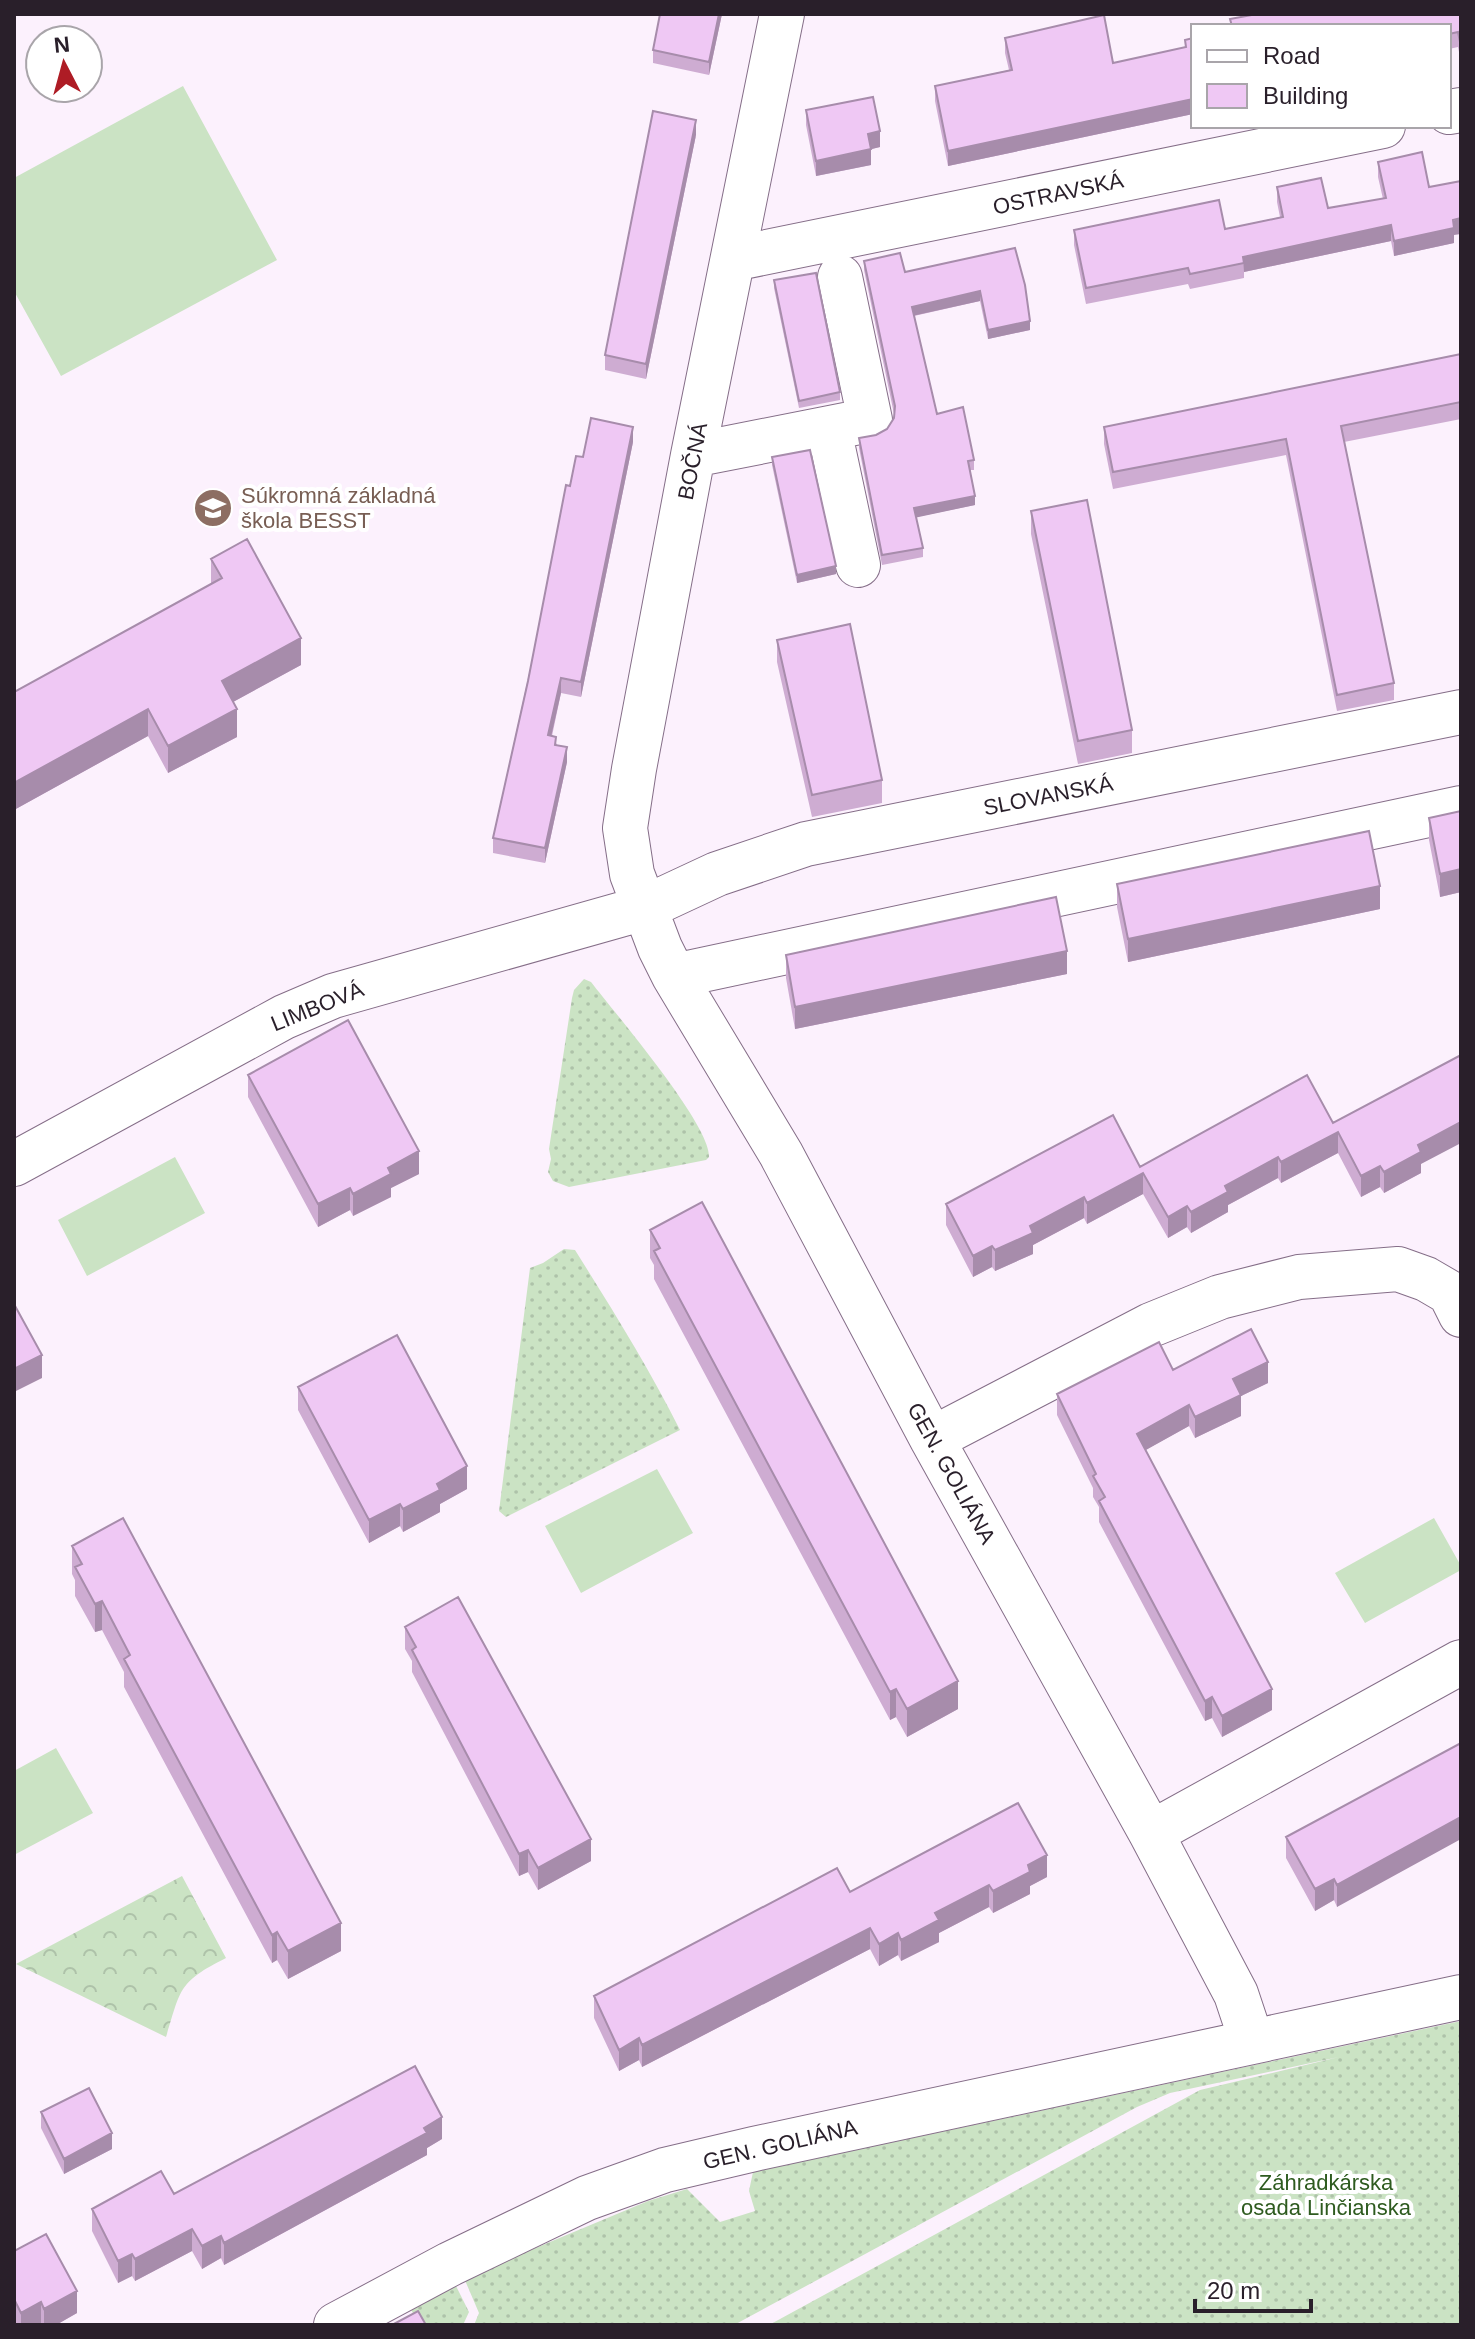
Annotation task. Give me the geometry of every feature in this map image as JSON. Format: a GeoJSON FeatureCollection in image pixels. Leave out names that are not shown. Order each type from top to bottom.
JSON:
{"type":"FeatureCollection","features":[{"type":"Feature","properties":{"kind":"street","name":"BOČNÁ"},"geometry":{"type":"LineString","coordinates":[[644,908],[632,874],[625,828],[634,769],[693,455],[782,14]]}},
{"type":"Feature","properties":{"kind":"street","name":"OSTRAVSKÁ"},"geometry":{"type":"LineString","coordinates":[[733,259],[1373,128]]}},
{"type":"Feature","properties":{"kind":"street"},"geometry":{"type":"LineString","coordinates":[[693,455],[870,420],[840,277]]}},
{"type":"Feature","properties":{"kind":"street"},"geometry":{"type":"LineString","coordinates":[[829,429],[858,565]]}},
{"type":"Feature","properties":{"kind":"street","name":"SLOVANSKÁ"},"geometry":{"type":"LineString","coordinates":[[644,908],[717,874],[806,844],[1461,712]]}},
{"type":"Feature","properties":{"kind":"street"},"geometry":{"type":"LineString","coordinates":[[674,976],[1461,808]]}},
{"type":"Feature","properties":{"kind":"street","name":"GEN. GOLIÁNA"},"geometry":{"type":"LineString","coordinates":[[644,908],[674,976],[781,1154],[932,1439],[1151,1833],[1236,1994],[1252,2042]]}},
{"type":"Feature","properties":{"kind":"street","name":"LIMBOVÁ"},"geometry":{"type":"LineString","coordinates":[[14,1164],[284,1017],[320,1001],[644,908]]}},
{"type":"Feature","properties":{"kind":"street"},"geometry":{"type":"LineString","coordinates":[[932,1439],[1151,1325],[1220,1297],[1299,1277],[1398,1269],[1426,1279],[1450,1293],[1461,1315]]}},
{"type":"Feature","properties":{"kind":"street"},"geometry":{"type":"LineString","coordinates":[[1151,1833],[1461,1662]]}},
{"type":"Feature","properties":{"kind":"street","name":"GEN. GOLIÁNA"},"geometry":{"type":"LineString","coordinates":[[336,2325],[450,2264],[587,2198],[665,2170],[1461,1997]]}},
{"type":"Feature","properties":{"kind":"green space"},"geometry":{"type":"Polygon","coordinates":[[[183,86],[277,260],[61,376],[14,291],[14,178],[183,86]]]}},
{"type":"Feature","properties":{"kind":"green space"},"geometry":{"type":"Polygon","coordinates":[[[584,979],[591,982],[679,1095],[705,1142],[709,1157],[706,1160],[569,1187],[553,1181],[548,1172],[551,1159],[549,1149],[572,998],[574,990],[584,979]]]}},
{"type":"Feature","properties":{"kind":"green space"},"geometry":{"type":"Polygon","coordinates":[[[175,1157],[205,1213],[87,1276],[58,1220],[175,1157]]]}},
{"type":"Feature","properties":{"kind":"green space"},"geometry":{"type":"Polygon","coordinates":[[[564,1249],[575,1250],[643,1361],[680,1430],[506,1517],[499,1511],[530,1268],[564,1249]]]}},
{"type":"Feature","properties":{"kind":"green space"},"geometry":{"type":"Polygon","coordinates":[[[657,1469],[693,1533],[581,1593],[545,1526],[657,1469]]]}},
{"type":"Feature","properties":{"kind":"green space"},"geometry":{"type":"Polygon","coordinates":[[[1434,1518],[1461,1570],[1365,1623],[1335,1573],[1434,1518]]]}},
{"type":"Feature","properties":{"kind":"green space"},"geometry":{"type":"Polygon","coordinates":[[[56,1748],[93,1813],[14,1855],[14,1771],[56,1748]]]}},
{"type":"Feature","properties":{"kind":"green space"},"geometry":{"type":"Polygon","coordinates":[[[182,1876],[226,1958],[198,1974],[184,1988],[166,2037],[16,1964],[182,1876]]]}},
{"type":"Feature","properties":{"kind":"green space","name":"Záhradkárska osada Linčianska"},"geometry":{"type":"Polygon","coordinates":[[[1461,2021],[1461,2325],[769,2325],[1200,2090],[1339,2057],[1170,2093],[1137,2107],[734,2325],[474,2325],[479,2313],[464,2278],[648,2201],[687,2189],[720,2222],[755,2211],[749,2191],[753,2172],[1461,2021]]]}},
{"type":"Feature","properties":{"kind":"green space"},"geometry":{"type":"Polygon","coordinates":[[[455,2284],[469,2312],[463,2325],[420,2325],[410,2308],[455,2284]]]}},
{"type":"Feature","properties":{"kind":"building"},"geometry":{"type":"Polygon","coordinates":[[[660,14],[719,14],[709,62],[653,50],[660,14]]]}},
{"type":"Feature","properties":{"kind":"building"},"geometry":{"type":"Polygon","coordinates":[[[1257,14],[1461,14],[1461,42],[1458,32],[1451,34],[1451,24],[1231,24],[1230,19],[1257,14]]]}},
{"type":"Feature","properties":{"kind":"building"},"geometry":{"type":"Polygon","coordinates":[[[1104,15],[1113,63],[1186,47],[1185,40],[1191,38],[1191,99],[948,151],[935,86],[1012,70],[1005,38],[1104,15]]]}},
{"type":"Feature","properties":{"kind":"building"},"geometry":{"type":"Polygon","coordinates":[[[873,97],[880,131],[868,134],[871,149],[816,161],[806,110],[873,97]]]}},
{"type":"Feature","properties":{"kind":"building"},"geometry":{"type":"Polygon","coordinates":[[[653,111],[696,120],[646,364],[605,355],[653,111]]]}},
{"type":"Feature","properties":{"kind":"building"},"geometry":{"type":"Polygon","coordinates":[[[1422,152],[1429,187],[1461,181],[1461,218],[1453,220],[1454,228],[1394,241],[1391,225],[1243,257],[1244,263],[1190,274],[1188,268],[1086,288],[1074,230],[1219,200],[1225,229],[1283,217],[1277,187],[1321,178],[1328,208],[1386,198],[1378,162],[1422,152]]]}},
{"type":"Feature","properties":{"kind":"building"},"geometry":{"type":"Polygon","coordinates":[[[1015,248],[1030,321],[988,330],[980,291],[912,307],[937,414],[963,407],[974,460],[968,461],[975,496],[914,508],[923,548],[882,555],[859,438],[887,429],[894,418],[895,406],[864,261],[900,253],[905,272],[1015,248]]]}},
{"type":"Feature","properties":{"kind":"building"},"geometry":{"type":"Polygon","coordinates":[[[816,273],[840,392],[799,401],[774,280],[816,273]]]}},
{"type":"Feature","properties":{"kind":"building"},"geometry":{"type":"Polygon","coordinates":[[[1461,354],[1461,402],[1341,426],[1394,683],[1337,695],[1286,439],[1113,472],[1104,427],[1461,354]]]}},
{"type":"Feature","properties":{"kind":"building"},"geometry":{"type":"Polygon","coordinates":[[[591,418],[633,427],[581,682],[561,678],[548,735],[556,737],[555,745],[567,747],[545,848],[493,838],[528,681],[566,485],[570,486],[576,456],[583,457],[591,418]]]}},
{"type":"Feature","properties":{"kind":"building"},"geometry":{"type":"Polygon","coordinates":[[[810,450],[836,566],[797,575],[772,457],[810,450]]]}},
{"type":"Feature","properties":{"kind":"building"},"geometry":{"type":"Polygon","coordinates":[[[1087,500],[1132,730],[1078,741],[1031,511],[1087,500]]]}},
{"type":"Feature","properties":{"kind":"building"},"geometry":{"type":"Polygon","coordinates":[[[247,539],[301,638],[222,681],[237,709],[168,746],[148,709],[14,783],[14,692],[222,578],[211,559],[247,539]]]}},
{"type":"Feature","properties":{"kind":"building"},"geometry":{"type":"Polygon","coordinates":[[[850,624],[882,780],[812,795],[777,640],[850,624]]]}},
{"type":"Feature","properties":{"kind":"building"},"geometry":{"type":"Polygon","coordinates":[[[1461,811],[1461,869],[1440,874],[1429,818],[1461,811]]]}},
{"type":"Feature","properties":{"kind":"building"},"geometry":{"type":"Polygon","coordinates":[[[1369,831],[1380,886],[1128,939],[1117,884],[1369,831]]]}},
{"type":"Feature","properties":{"kind":"building"},"geometry":{"type":"Polygon","coordinates":[[[1056,897],[1067,951],[795,1007],[786,955],[1056,897]]]}},
{"type":"Feature","properties":{"kind":"building"},"geometry":{"type":"Polygon","coordinates":[[[348,1020],[419,1151],[388,1168],[391,1174],[353,1194],[350,1188],[318,1204],[248,1075],[348,1020]]]}},
{"type":"Feature","properties":{"kind":"building"},"geometry":{"type":"Polygon","coordinates":[[[1461,1055],[1461,1122],[1418,1145],[1421,1152],[1384,1172],[1380,1166],[1361,1176],[1338,1132],[1281,1162],[1278,1157],[1225,1186],[1228,1192],[1191,1212],[1187,1206],[1168,1217],[1143,1173],[1087,1203],[1084,1197],[1030,1226],[1033,1233],[995,1250],[992,1246],[973,1256],[946,1204],[1113,1115],[1140,1167],[1307,1075],[1333,1123],[1461,1055]]]}},
{"type":"Feature","properties":{"kind":"building"},"geometry":{"type":"Polygon","coordinates":[[[702,1202],[958,1681],[907,1709],[896,1689],[890,1692],[654,1251],[660,1248],[650,1230],[702,1202]]]}},
{"type":"Feature","properties":{"kind":"building"},"geometry":{"type":"Polygon","coordinates":[[[14,1304],[42,1355],[14,1369],[14,1304]]]}},
{"type":"Feature","properties":{"kind":"building"},"geometry":{"type":"Polygon","coordinates":[[[1251,1329],[1268,1362],[1233,1379],[1241,1395],[1195,1417],[1189,1405],[1137,1434],[1272,1689],[1222,1716],[1212,1697],[1205,1701],[1099,1501],[1105,1497],[1093,1476],[1096,1474],[1057,1394],[1159,1342],[1173,1370],[1251,1329]]]}},
{"type":"Feature","properties":{"kind":"building"},"geometry":{"type":"Polygon","coordinates":[[[397,1335],[467,1466],[437,1484],[440,1490],[403,1509],[400,1504],[369,1520],[298,1387],[397,1335]]]}},
{"type":"Feature","properties":{"kind":"building"},"geometry":{"type":"Polygon","coordinates":[[[123,1518],[341,1923],[288,1951],[277,1932],[272,1935],[124,1659],[130,1655],[102,1601],[95,1604],[75,1567],[82,1564],[72,1546],[123,1518]]]}},
{"type":"Feature","properties":{"kind":"building"},"geometry":{"type":"Polygon","coordinates":[[[458,1597],[591,1839],[538,1868],[528,1850],[519,1854],[412,1650],[416,1647],[405,1627],[458,1597]]]}},
{"type":"Feature","properties":{"kind":"building"},"geometry":{"type":"Polygon","coordinates":[[[1461,1743],[1461,1817],[1337,1885],[1334,1879],[1315,1889],[1286,1837],[1461,1743]]]}},
{"type":"Feature","properties":{"kind":"building"},"geometry":{"type":"Polygon","coordinates":[[[1018,1803],[1047,1855],[1028,1865],[1030,1872],[993,1891],[989,1885],[935,1913],[939,1920],[901,1940],[898,1933],[879,1944],[870,1928],[642,2045],[639,2038],[619,2050],[594,1996],[837,1868],[850,1892],[1018,1803]]]}},
{"type":"Feature","properties":{"kind":"building"},"geometry":{"type":"Polygon","coordinates":[[[415,2066],[442,2117],[424,2128],[427,2133],[224,2243],[221,2236],[202,2246],[192,2229],[135,2259],[132,2254],[118,2261],[92,2209],[161,2171],[174,2194],[415,2066]]]}},
{"type":"Feature","properties":{"kind":"building"},"geometry":{"type":"Polygon","coordinates":[[[89,2088],[112,2133],[64,2159],[41,2112],[89,2088]]]}},
{"type":"Feature","properties":{"kind":"building"},"geometry":{"type":"Polygon","coordinates":[[[46,2234],[77,2291],[44,2309],[41,2302],[21,2313],[14,2299],[14,2251],[46,2234]]]}},
{"type":"Feature","properties":{"kind":"building"},"geometry":{"type":"Polygon","coordinates":[[[418,2311],[426,2325],[392,2325],[418,2311]]]}},
{"type":"Feature","properties":{"kind":"place","name":"Súkromná základná škola BESST"},"geometry":{"type":"Point","coordinates":[213,508]}}]}
